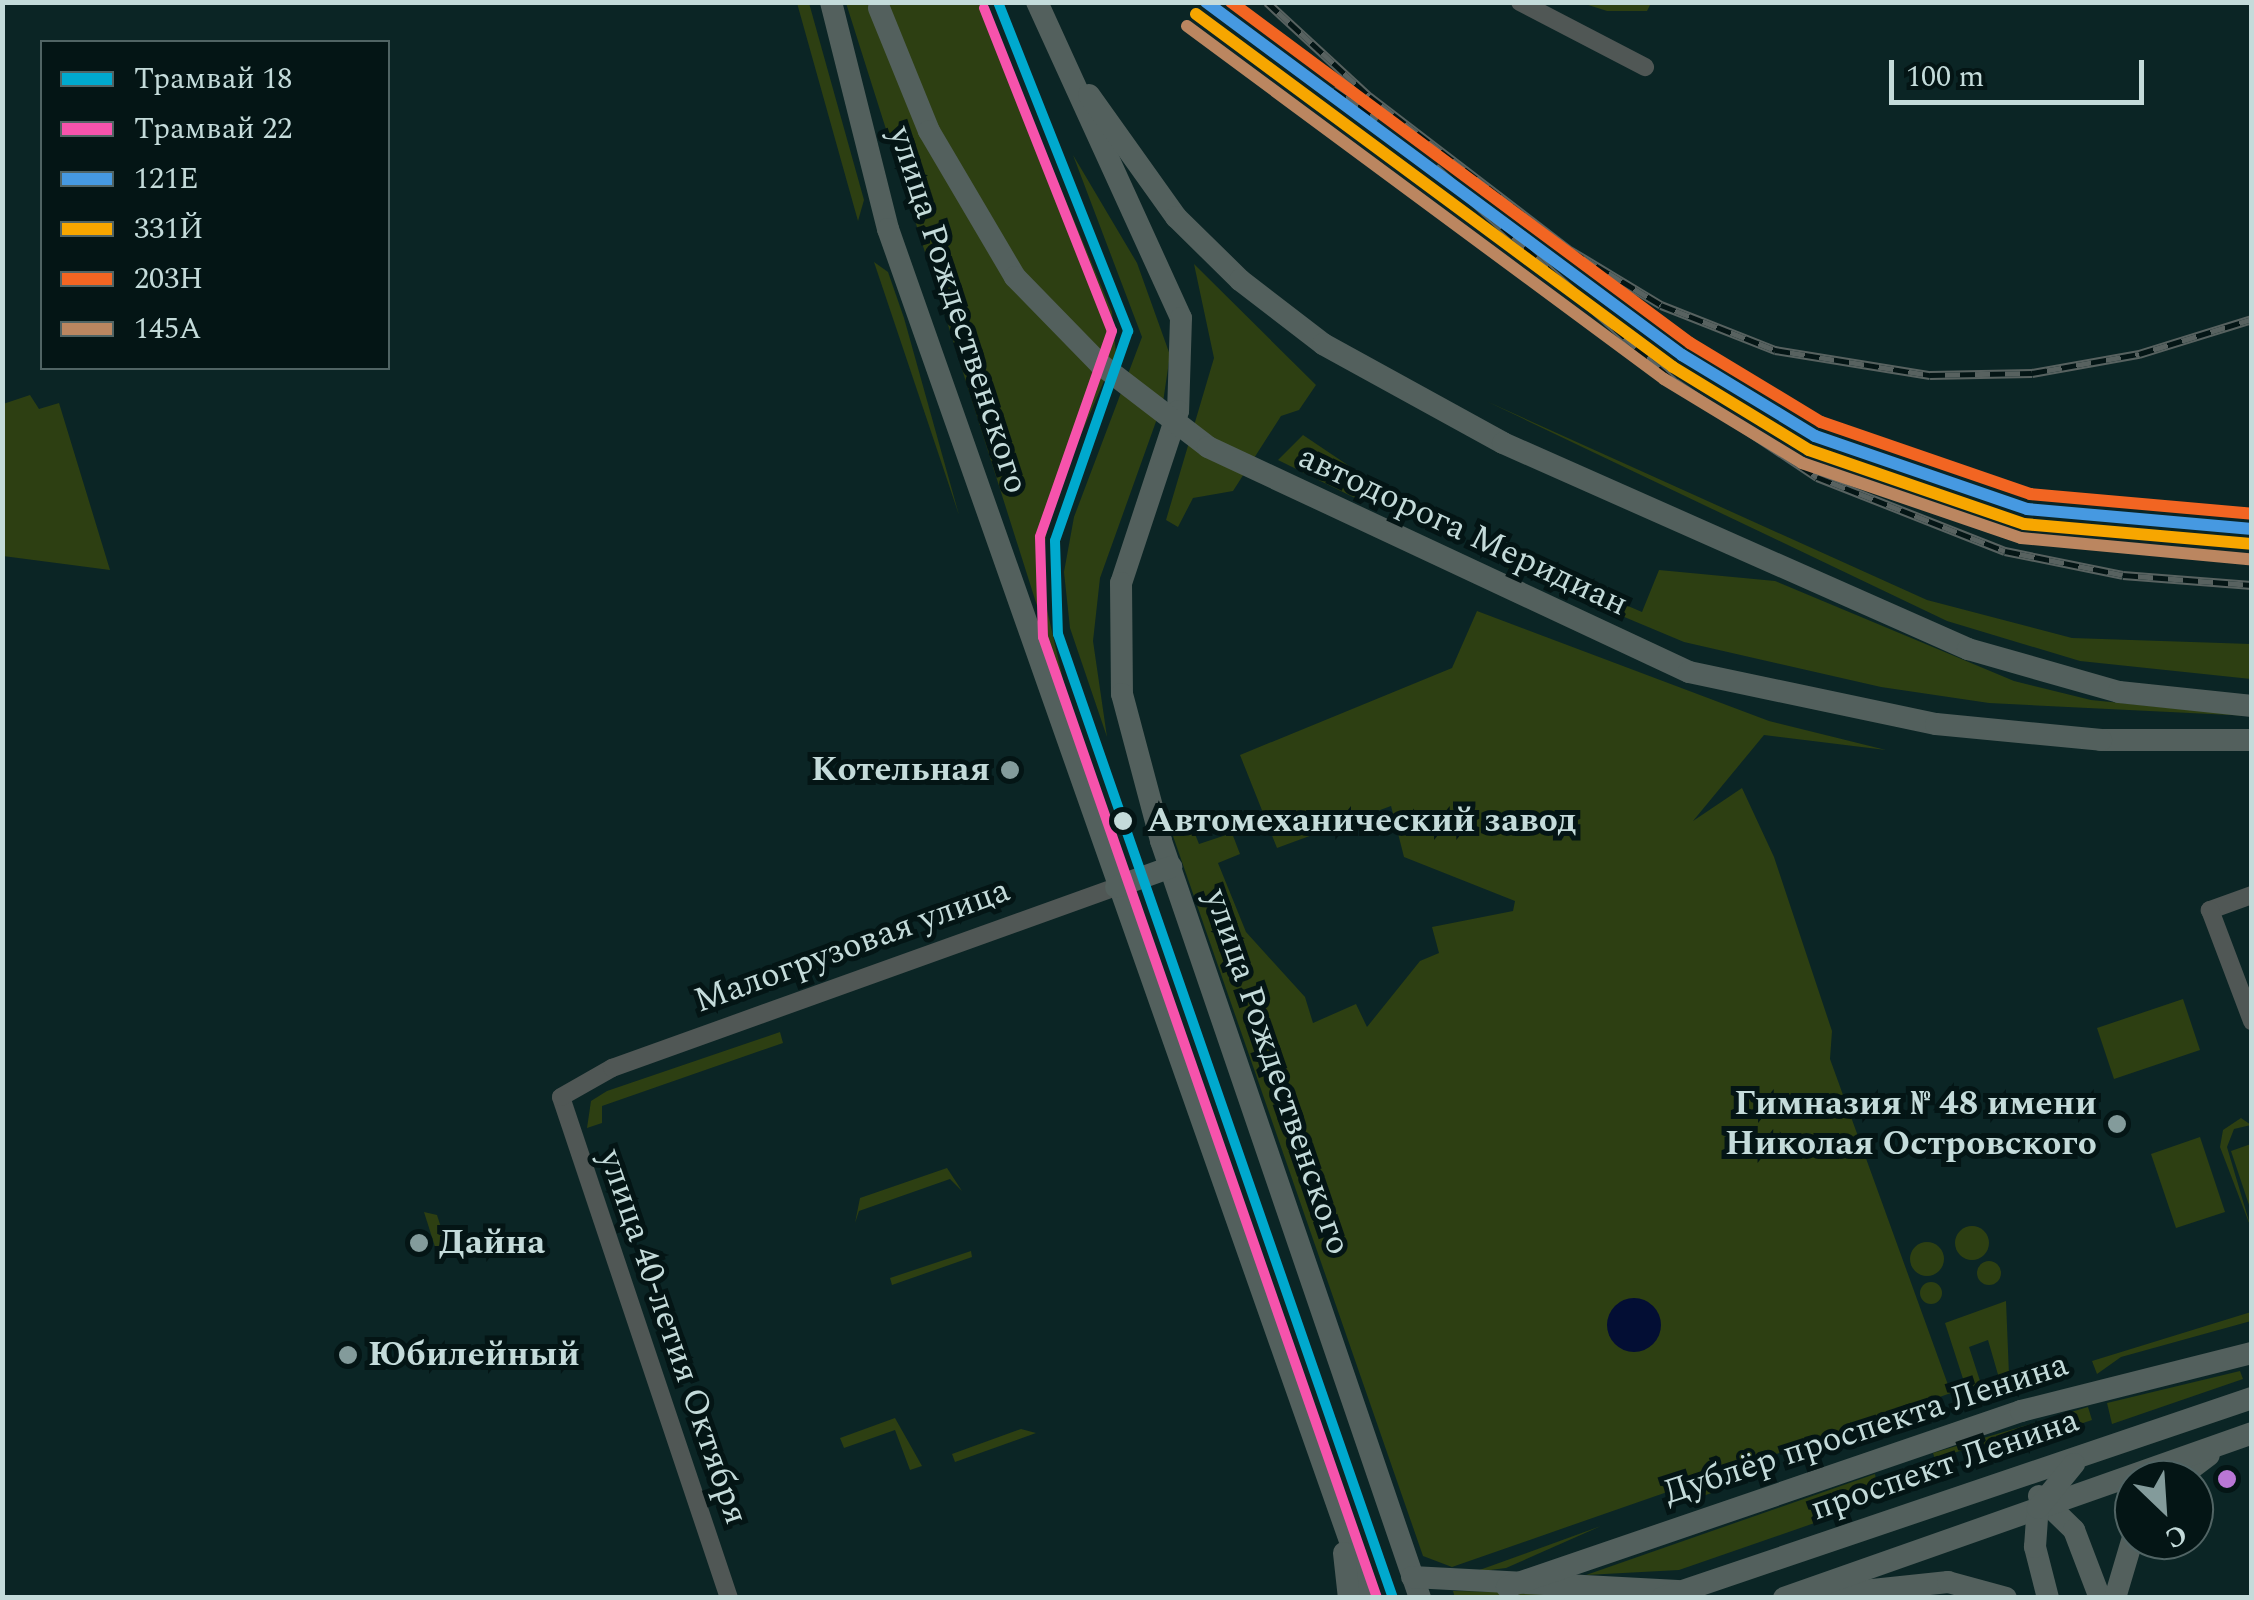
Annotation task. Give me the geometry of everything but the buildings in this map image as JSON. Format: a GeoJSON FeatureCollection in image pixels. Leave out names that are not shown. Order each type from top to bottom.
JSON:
{"type":"FeatureCollection","features":[{"type":"Feature","properties":{"kind":"main road","name":"улица Рождественского"},"geometry":{"type":"LineString","coordinates":[[831,2],[888,229],[1116,887],[1370,1598]]}},
{"type":"Feature","properties":{"kind":"main road","name":"автодорога Меридиан"},"geometry":{"type":"LineString","coordinates":[[878,4],[929,131],[1015,277],[1100,364],[1208,446],[1689,672],[1936,724],[2101,740],[2252,740]]}},
{"type":"Feature","properties":{"kind":"main road","name":"улица Рождественского"},"geometry":{"type":"LineString","coordinates":[[1040,11],[1182,318],[1178,412],[1116,624],[1116,667],[1170,867],[1416,1587]]}},
{"type":"Feature","properties":{"kind":"main road"},"geometry":{"type":"LineString","coordinates":[[1040,11],[1176,218],[1323,344],[1503,443],[1968,649],[2119,692],[2252,706]]}},
{"type":"Feature","properties":{"kind":"main road","name":"Малогрузовая улица"},"geometry":{"type":"LineString","coordinates":[[1116,887],[1170,867]]}},
{"type":"Feature","properties":{"kind":"main road","name":"Дублёр проспекта Ленина"},"geometry":{"type":"LineString","coordinates":[[1506,1587],[2021,1411],[2252,1353]]}},
{"type":"Feature","properties":{"kind":"main road","name":"проспект Ленина"},"geometry":{"type":"LineString","coordinates":[[1673,1594],[2252,1398]]}},
{"type":"Feature","properties":{"kind":"main road"},"geometry":{"type":"LineString","coordinates":[[2206,1460],[2242,1436]]}},
{"type":"Feature","properties":{"kind":"main road","name":"проспект Ленина"},"geometry":{"type":"LineString","coordinates":[[1784,1598],[2043,1503],[2242,1436]]}},
{"type":"Feature","properties":{"kind":"main road"},"geometry":{"type":"LineString","coordinates":[[2048,1598],[2035,1547],[2043,1503],[2061,1472],[2099,1449]]}},
{"type":"Feature","properties":{"kind":"main road"},"geometry":{"type":"LineString","coordinates":[[1989,1486],[2043,1503],[2074,1530],[2100,1598]]}},
{"type":"Feature","properties":{"kind":"main road"},"geometry":{"type":"LineString","coordinates":[[1337,1500],[1349,1598]]}},
{"type":"Feature","properties":{"kind":"main road"},"geometry":{"type":"LineString","coordinates":[[2115,1598],[2126,1560]]}},
{"type":"Feature","properties":{"kind":"main road"},"geometry":{"type":"LineString","coordinates":[[1811,1598],[1927,1582],[2006,1598]]}},
{"type":"Feature","properties":{"kind":"main road"},"geometry":{"type":"LineString","coordinates":[[1416,1587],[1673,1594]]}},
{"type":"Feature","properties":{"kind":"street"},"geometry":{"type":"LineString","coordinates":[[1520,2],[1645,67]]}},
{"type":"Feature","properties":{"kind":"street","name":"Малогрузовая улица"},"geometry":{"type":"LineString","coordinates":[[561,1098],[612,1068],[1116,887]]}},
{"type":"Feature","properties":{"kind":"street"},"geometry":{"type":"LineString","coordinates":[[2252,895],[2210,910],[2252,1022]]}},
{"type":"Feature","properties":{"kind":"street","name":"улица 40-летия Октября"},"geometry":{"type":"LineString","coordinates":[[561,1098],[729,1598]]}},
{"type":"Feature","properties":{"kind":"green space"},"geometry":{"type":"Polygon","coordinates":[[[1651,2],[1647,11],[1607,11],[1582,3],[1651,2]]]}},
{"type":"Feature","properties":{"kind":"green space"},"geometry":{"type":"Polygon","coordinates":[[[797,3],[809,3],[864,200],[858,221],[797,3]]]}},
{"type":"Feature","properties":{"kind":"green space"},"geometry":{"type":"Polygon","coordinates":[[[846,3],[984,3],[1112,312],[1116,353],[1050,507],[1040,579],[1070,710],[846,3]]]}},
{"type":"Feature","properties":{"kind":"green space"},"geometry":{"type":"Polygon","coordinates":[[[1073,155],[1137,263],[1170,355],[1163,402],[1100,578],[1093,641],[1107,737],[1070,628],[1064,572],[1074,517],[1142,337],[1073,155]]]}},
{"type":"Feature","properties":{"kind":"green space"},"geometry":{"type":"Polygon","coordinates":[[[874,262],[888,272],[904,318],[959,515],[874,262]]]}},
{"type":"Feature","properties":{"kind":"green space"},"geometry":{"type":"Polygon","coordinates":[[[1194,264],[1316,385],[1299,410],[1281,416],[1233,491],[1193,498],[1178,527],[1166,520],[1214,358],[1194,264]]]}},
{"type":"Feature","properties":{"kind":"green space"},"geometry":{"type":"Polygon","coordinates":[[[30,395],[39,409],[59,403],[110,570],[3,556],[3,404],[30,395]]]}},
{"type":"Feature","properties":{"kind":"green space"},"geometry":{"type":"Polygon","coordinates":[[[1486,401],[1927,600],[2072,638],[2251,644],[2251,679],[2080,661],[1947,621],[1486,401]]]}},
{"type":"Feature","properties":{"kind":"green space"},"geometry":{"type":"Polygon","coordinates":[[[1303,435],[1361,474],[1359,500],[1278,460],[1303,435]]]}},
{"type":"Feature","properties":{"kind":"green space"},"geometry":{"type":"Polygon","coordinates":[[[1511,556],[1642,612],[1659,570],[1775,581],[2014,681],[2091,700],[2251,716],[1989,703],[1881,687],[1684,642],[1505,567],[1511,556]]]}},
{"type":"Feature","properties":{"kind":"green space"},"geometry":{"type":"Polygon","coordinates":[[[1477,611],[1769,721],[1886,750],[1764,735],[1693,821],[1742,788],[1774,857],[1832,1031],[1830,1059],[1951,1393],[1452,1567],[1423,1556],[1173,836],[1193,829],[1199,844],[1232,833],[1240,854],[1218,863],[1246,932],[1305,997],[1313,1023],[1356,1004],[1367,1027],[1420,961],[1439,953],[1432,927],[1513,911],[1515,901],[1404,857],[1391,806],[1277,848],[1240,755],[1452,668],[1477,611]]]}},
{"type":"Feature","properties":{"kind":"green space"},"geometry":{"type":"Polygon","coordinates":[[[2183,999],[2200,1050],[2114,1079],[2097,1028],[2183,999]]]}},
{"type":"Feature","properties":{"kind":"green space"},"geometry":{"type":"Polygon","coordinates":[[[780,1032],[783,1043],[602,1106],[602,1123],[587,1128],[591,1101],[607,1091],[780,1032]]]}},
{"type":"Feature","properties":{"kind":"green space"},"geometry":{"type":"Polygon","coordinates":[[[2241,1118],[2251,1125],[2234,1129],[2227,1147],[2251,1228],[2220,1147],[2223,1130],[2241,1118]]]}},
{"type":"Feature","properties":{"kind":"green space"},"geometry":{"type":"Polygon","coordinates":[[[2200,1137],[2225,1212],[2176,1228],[2151,1154],[2200,1137]]]}},
{"type":"Feature","properties":{"kind":"green space"},"geometry":{"type":"Polygon","coordinates":[[[2252,1144],[2251,1211],[2231,1151],[2252,1144]]]}},
{"type":"Feature","properties":{"kind":"green space"},"geometry":{"type":"Polygon","coordinates":[[[947,1168],[962,1191],[950,1179],[859,1211],[855,1223],[860,1198],[947,1168]]]}},
{"type":"Feature","properties":{"kind":"green space"},"geometry":{"type":"Polygon","coordinates":[[[424,1212],[437,1215],[447,1246],[436,1250],[424,1212]]]}},
{"type":"Feature","properties":{"kind":"green space"},"geometry":{"type":"Polygon","coordinates":[[[1972,1226],[1984,1231],[1989,1243],[1984,1255],[1972,1260],[1960,1255],[1955,1243],[1960,1231],[1972,1226]]]}},
{"type":"Feature","properties":{"kind":"green space"},"geometry":{"type":"Polygon","coordinates":[[[1927,1242],[1939,1247],[1944,1259],[1939,1271],[1927,1276],[1915,1271],[1910,1259],[1915,1247],[1927,1242]]]}},
{"type":"Feature","properties":{"kind":"green space"},"geometry":{"type":"Polygon","coordinates":[[[971,1251],[972,1257],[892,1285],[890,1278],[971,1251]]]}},
{"type":"Feature","properties":{"kind":"green space"},"geometry":{"type":"Polygon","coordinates":[[[1989,1261],[1998,1264],[1998,1282],[1989,1285],[1980,1282],[1977,1273],[1980,1264],[1989,1261]]]}},
{"type":"Feature","properties":{"kind":"green space"},"geometry":{"type":"Polygon","coordinates":[[[1931,1282],[1939,1285],[1939,1301],[1931,1304],[1923,1301],[1920,1293],[1923,1285],[1931,1282]]]}},
{"type":"Feature","properties":{"kind":"green space"},"geometry":{"type":"Polygon","coordinates":[[[2006,1301],[2009,1375],[1999,1378],[1988,1340],[1969,1347],[1981,1384],[1966,1388],[1945,1323],[2006,1301]]]}},
{"type":"Feature","properties":{"kind":"green space"},"geometry":{"type":"Polygon","coordinates":[[[2251,1312],[2251,1321],[2121,1357],[2097,1374],[2092,1361],[2251,1312]]]}},
{"type":"Feature","properties":{"kind":"green space"},"geometry":{"type":"Polygon","coordinates":[[[2240,1371],[2243,1379],[2112,1424],[2107,1403],[2240,1371]]]}},
{"type":"Feature","properties":{"kind":"green space"},"geometry":{"type":"Polygon","coordinates":[[[2088,1407],[2092,1420],[1970,1461],[1966,1449],[1935,1459],[1933,1453],[2088,1407]]]}},
{"type":"Feature","properties":{"kind":"green space"},"geometry":{"type":"Polygon","coordinates":[[[895,1418],[922,1466],[910,1470],[895,1430],[844,1448],[840,1438],[895,1418]]]}},
{"type":"Feature","properties":{"kind":"green space"},"geometry":{"type":"Polygon","coordinates":[[[1021,1429],[1036,1433],[955,1462],[952,1454],[1021,1429]]]}},
{"type":"Feature","properties":{"kind":"green space"},"geometry":{"type":"Polygon","coordinates":[[[1756,1467],[1759,1476],[1703,1496],[1691,1489],[1756,1467]]]}},
{"type":"Feature","properties":{"kind":"green space"},"geometry":{"type":"Polygon","coordinates":[[[1875,1474],[1878,1491],[1829,1518],[1679,1570],[1586,1575],[1875,1474]]]}},
{"type":"Feature","properties":{"kind":"green space"},"geometry":{"type":"Polygon","coordinates":[[[1601,1526],[1506,1568],[1474,1572],[1601,1526]]]}},
{"type":"Feature","properties":{"kind":"green space"},"geometry":{"type":"Polygon","coordinates":[[[1453,1591],[1593,1594],[1455,1598],[1453,1591]]]}},
{"type":"Feature","properties":{"kind":"water"},"geometry":{"type":"Polygon","coordinates":[[[1634,1298],[1653,1306],[1661,1325],[1653,1344],[1634,1352],[1615,1344],[1607,1325],[1615,1306],[1634,1298]]]}},
{"type":"Feature","properties":{"kind":"railway"},"geometry":{"type":"LineString","coordinates":[[1267,2],[1369,96],[1570,250],[1661,305],[1775,350],[1930,375],[2032,373],[2139,354],[2252,319]]}},
{"type":"Feature","properties":{"kind":"railway"},"geometry":{"type":"LineString","coordinates":[[1333,89],[1378,119]]}},
{"type":"Feature","properties":{"kind":"railway"},"geometry":{"type":"LineString","coordinates":[[1435,167],[1675,382],[1817,477],[2005,551],[2123,575],[2252,585]]}},
{"type":"Feature","properties":{"kind":"tram line","name":"18"},"geometry":{"type":"LineString","coordinates":[[998,2],[1128,331],[1055,541],[1058,634],[1393,1598]]}},
{"type":"Feature","properties":{"kind":"tram line","name":"22"},"geometry":{"type":"LineString","coordinates":[[984,8],[1112,331],[1040,537],[1043,637],[1377,1598]]}},
{"type":"Feature","properties":{"kind":"transit line","name":"121Е"},"geometry":{"type":"LineString","coordinates":[[1206,2],[1682,355],[1815,436],[2027,509],[2252,529]]}},
{"type":"Feature","properties":{"kind":"transit line","name":"203Н"},"geometry":{"type":"LineString","coordinates":[[1231,2],[1690,343],[1821,422],[2030,494],[2252,514]]}},
{"type":"Feature","properties":{"kind":"transit line","name":"331Й"},"geometry":{"type":"LineString","coordinates":[[1196,14],[1673,367],[1809,450],[2024,524],[2251,544]]}},
{"type":"Feature","properties":{"kind":"transit line","name":"145А"},"geometry":{"type":"LineString","coordinates":[[1187,26],[1664,379],[1802,463],[2021,538],[2249,559]]}},
{"type":"Feature","properties":{"kind":"place","name":"Котельная"},"geometry":{"type":"Point","coordinates":[1010,770]}},
{"type":"Feature","properties":{"kind":"place","name":"Автомеханический завод"},"geometry":{"type":"Point","coordinates":[1123,821]}},
{"type":"Feature","properties":{"kind":"place","name":"Гимназия № 48 имени Николая Островского"},"geometry":{"type":"Point","coordinates":[2117,1124]}},
{"type":"Feature","properties":{"kind":"place","name":"Дайна"},"geometry":{"type":"Point","coordinates":[419,1243]}},
{"type":"Feature","properties":{"kind":"place","name":"Юбилейный"},"geometry":{"type":"Point","coordinates":[348,1355]}}]}
